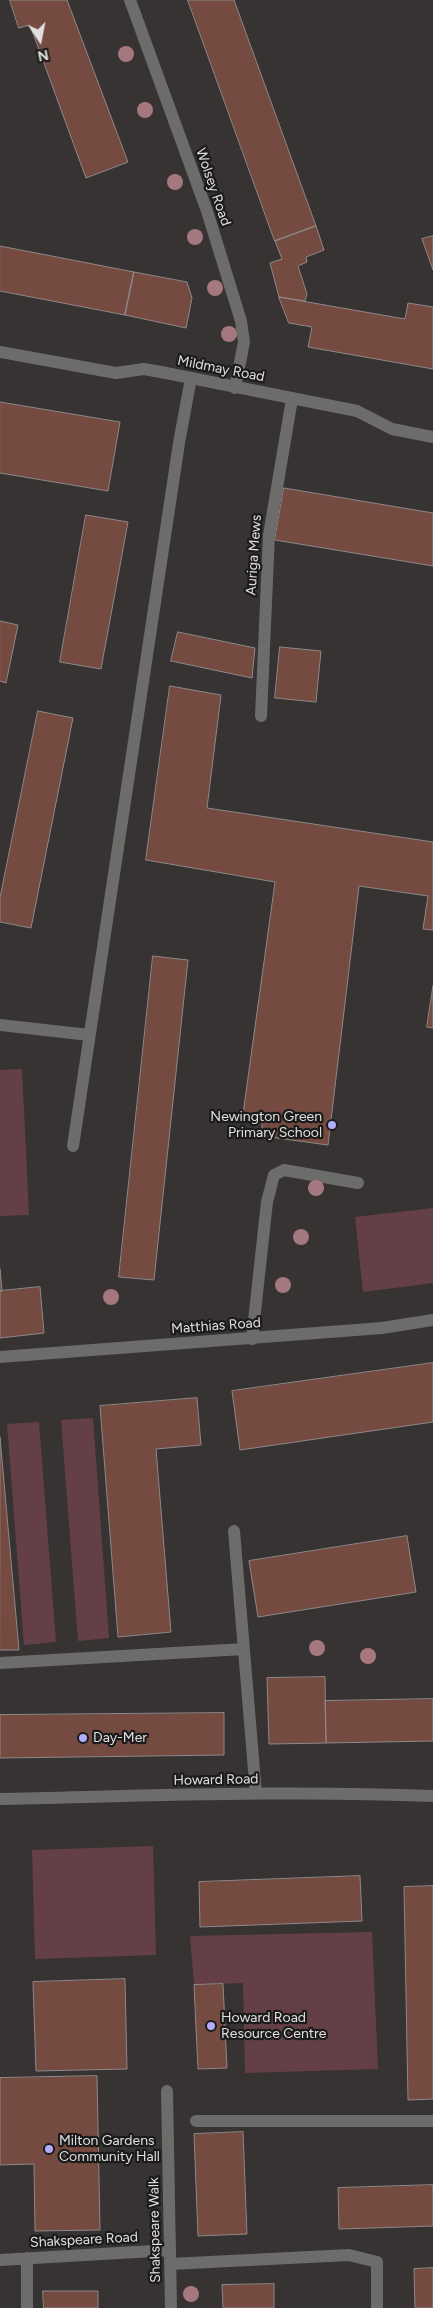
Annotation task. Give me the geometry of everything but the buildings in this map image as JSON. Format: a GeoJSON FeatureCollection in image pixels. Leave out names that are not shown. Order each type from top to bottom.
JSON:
{"type":"FeatureCollection","features":[{"type":"Feature","properties":{"kind":"street","name":"Wolsey Road"},"geometry":{"type":"LineString","coordinates":[[130,0],[207,211],[241,321],[244,342],[235,388]]}},
{"type":"Feature","properties":{"kind":"street","name":"Mildmay Road"},"geometry":{"type":"LineString","coordinates":[[0,352],[116,373],[128,373],[144,369],[191,378],[357,411],[392,429],[433,437]]}},
{"type":"Feature","properties":{"kind":"street"},"geometry":{"type":"LineString","coordinates":[[73,1146],[178,443],[191,378]]}},
{"type":"Feature","properties":{"kind":"street","name":"Auriga Mews"},"geometry":{"type":"LineString","coordinates":[[260,716],[268,534],[292,399]]}},
{"type":"Feature","properties":{"kind":"street"},"geometry":{"type":"LineString","coordinates":[[0,1025],[89,1035]]}},
{"type":"Feature","properties":{"kind":"street"},"geometry":{"type":"LineString","coordinates":[[252,1339],[267,1202],[274,1175],[284,1170],[358,1183]]}},
{"type":"Feature","properties":{"kind":"street","name":"Matthias Road"},"geometry":{"type":"LineString","coordinates":[[0,1357],[382,1328],[433,1320]]}},
{"type":"Feature","properties":{"kind":"street"},"geometry":{"type":"LineString","coordinates":[[234,1531],[256,1794]]}},
{"type":"Feature","properties":{"kind":"street"},"geometry":{"type":"LineString","coordinates":[[0,1664],[244,1649]]}},
{"type":"Feature","properties":{"kind":"street","name":"Howard Road"},"geometry":{"type":"LineString","coordinates":[[0,1799],[256,1794],[433,1796]]}},
{"type":"Feature","properties":{"kind":"street","name":"Shakspeare Walk"},"geometry":{"type":"LineString","coordinates":[[167,2091],[171,2308]]}},
{"type":"Feature","properties":{"kind":"street"},"geometry":{"type":"LineString","coordinates":[[196,2121],[433,2120]]}},
{"type":"Feature","properties":{"kind":"street","name":"Shakspeare Road"},"geometry":{"type":"LineString","coordinates":[[0,2260],[170,2250]]}},
{"type":"Feature","properties":{"kind":"street"},"geometry":{"type":"LineString","coordinates":[[170,2264],[350,2255],[376,2262],[378,2308]]}},
{"type":"Feature","properties":{"kind":"street"},"geometry":{"type":"LineString","coordinates":[[27,2258],[27,2308]]}},
{"type":"Feature","properties":{"kind":"shaded area"},"geometry":{"type":"Polygon","coordinates":[[[22,1069],[29,1215],[0,1216],[0,1070],[22,1069]]]}},
{"type":"Feature","properties":{"kind":"shaded area"},"geometry":{"type":"Polygon","coordinates":[[[433,1208],[433,1283],[363,1292],[355,1217],[433,1208]]]}},
{"type":"Feature","properties":{"kind":"shaded area"},"geometry":{"type":"Polygon","coordinates":[[[93,1418],[109,1638],[78,1641],[61,1420],[93,1418]]]}},
{"type":"Feature","properties":{"kind":"shaded area"},"geometry":{"type":"Polygon","coordinates":[[[39,1422],[56,1642],[24,1645],[7,1424],[39,1422]]]}},
{"type":"Feature","properties":{"kind":"shaded area"},"geometry":{"type":"Polygon","coordinates":[[[153,1846],[156,1955],[35,1959],[32,1850],[153,1846]]]}},
{"type":"Feature","properties":{"kind":"shaded area"},"geometry":{"type":"Polygon","coordinates":[[[372,1932],[378,2069],[245,2073],[243,1983],[194,1985],[190,1936],[372,1932]]]}},
{"type":"Feature","properties":{"kind":"place","name":"Newington Green Primary School"},"geometry":{"type":"Point","coordinates":[332,1125]}},
{"type":"Feature","properties":{"kind":"place","name":"Day-Mer"},"geometry":{"type":"Point","coordinates":[83,1738]}},
{"type":"Feature","properties":{"kind":"place","name":"Howard Road Resource Centre"},"geometry":{"type":"Point","coordinates":[211,2026]}},
{"type":"Feature","properties":{"kind":"place","name":"Milton Gardens Community Hall"},"geometry":{"type":"Point","coordinates":[49,2149]}}]}
